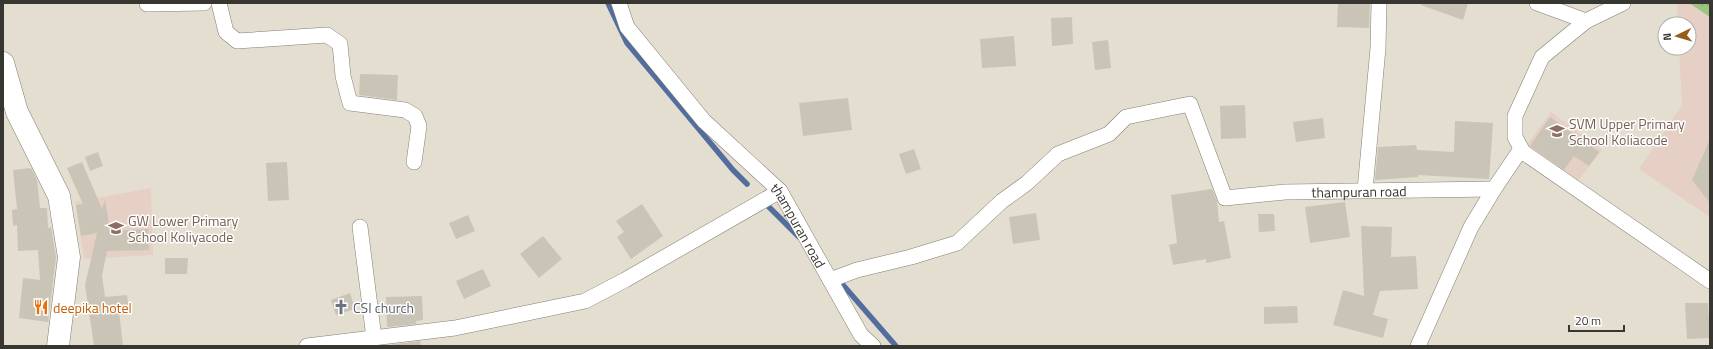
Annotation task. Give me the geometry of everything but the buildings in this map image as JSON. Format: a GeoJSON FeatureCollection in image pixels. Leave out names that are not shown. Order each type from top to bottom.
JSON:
{"type":"FeatureCollection","features":[{"type":"Feature","properties":{"kind":"main road"},"geometry":{"type":"LineString","coordinates":[[3,63],[16,112],[59,196],[69,257],[58,346]]}},
{"type":"Feature","properties":{"kind":"street"},"geometry":{"type":"LineString","coordinates":[[146,3],[204,3]]}},
{"type":"Feature","properties":{"kind":"street"},"geometry":{"type":"LineString","coordinates":[[219,3],[226,32],[237,42],[327,35],[340,44],[343,76],[350,103],[406,110],[415,116],[419,126],[414,162]]}},
{"type":"Feature","properties":{"kind":"street","name":"thampuran road"},"geometry":{"type":"LineString","coordinates":[[619,3],[627,27],[704,121],[780,191],[861,335],[873,346]]}},
{"type":"Feature","properties":{"kind":"street"},"geometry":{"type":"LineString","coordinates":[[1365,190],[1378,48],[1379,3]]}},
{"type":"Feature","properties":{"kind":"street"},"geometry":{"type":"LineString","coordinates":[[1537,3],[1586,21]]}},
{"type":"Feature","properties":{"kind":"street"},"geometry":{"type":"LineString","coordinates":[[1623,3],[1586,21],[1542,57],[1515,116],[1515,137],[1521,149],[1530,157],[1710,281]]}},
{"type":"Feature","properties":{"kind":"street","name":"thampuran road"},"geometry":{"type":"LineString","coordinates":[[830,280],[849,273],[957,243],[1002,201],[1027,183],[1058,154],[1109,134],[1126,117],[1190,104],[1225,198],[1285,192],[1494,189]]}},
{"type":"Feature","properties":{"kind":"street"},"geometry":{"type":"LineString","coordinates":[[1418,346],[1471,228],[1494,189],[1521,149]]}},
{"type":"Feature","properties":{"kind":"street"},"geometry":{"type":"LineString","coordinates":[[307,346],[455,328],[585,301],[625,280],[780,191]]}},
{"type":"Feature","properties":{"kind":"street"},"geometry":{"type":"LineString","coordinates":[[360,226],[374,338]]}},
{"type":"Feature","properties":{"kind":"shaded area"},"geometry":{"type":"Polygon","coordinates":[[[1677,3],[1710,3],[1710,217],[1639,169],[1682,105],[1679,56],[1697,56],[1697,16],[1678,16],[1677,3]]]}},
{"type":"Feature","properties":{"kind":"shaded area","name":"SVM Upper Primary School Koliacode"},"geometry":{"type":"Polygon","coordinates":[[[1551,112],[1602,150],[1576,183],[1524,149],[1551,112]]]}},
{"type":"Feature","properties":{"kind":"shaded area","name":"GW Lower Primary School Koliyacode"},"geometry":{"type":"Polygon","coordinates":[[[151,188],[153,255],[84,259],[75,202],[151,188]]]}},
{"type":"Feature","properties":{"kind":"green space"},"geometry":{"type":"Polygon","coordinates":[[[1689,3],[1710,3],[1710,17],[1689,3]]]}},
{"type":"Feature","properties":{"kind":"waterway"},"geometry":{"type":"LineString","coordinates":[[608,3],[627,43],[733,170],[747,184]]}},
{"type":"Feature","properties":{"kind":"waterway"},"geometry":{"type":"LineString","coordinates":[[768,206],[799,237]]}},
{"type":"Feature","properties":{"kind":"waterway"},"geometry":{"type":"LineString","coordinates":[[837,278],[896,346]]}},
{"type":"Feature","properties":{"kind":"place","name":"SVM Upper Primary School Koliacode"},"geometry":{"type":"Point","coordinates":[1557,131]}},
{"type":"Feature","properties":{"kind":"place","name":"GW Lower Primary School Koliyacode"},"geometry":{"type":"Point","coordinates":[116,228]}},
{"type":"Feature","properties":{"kind":"place","name":"deepika hotel"},"geometry":{"type":"Point","coordinates":[41,307]}},
{"type":"Feature","properties":{"kind":"place","name":"CSI church"},"geometry":{"type":"Point","coordinates":[341,307]}}]}
